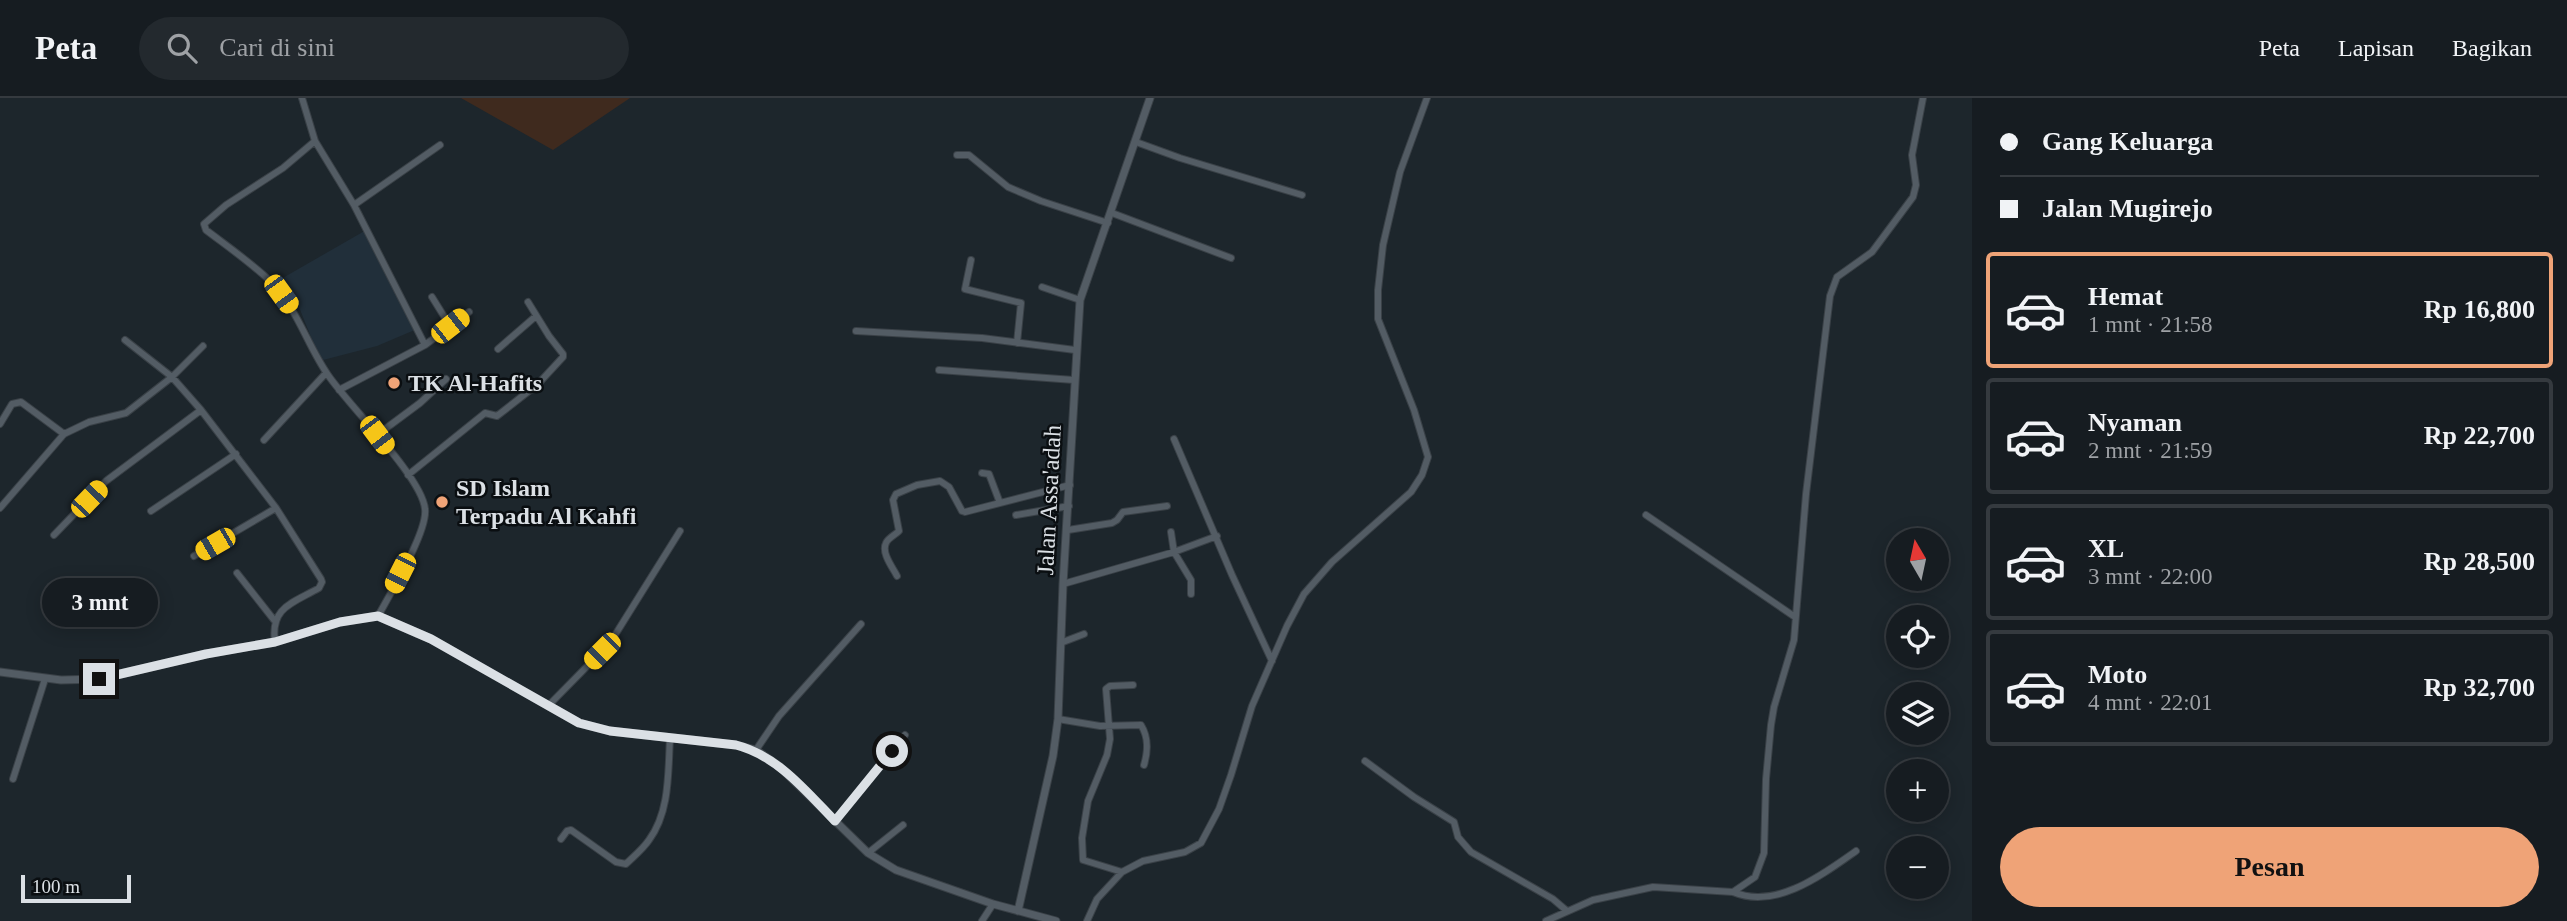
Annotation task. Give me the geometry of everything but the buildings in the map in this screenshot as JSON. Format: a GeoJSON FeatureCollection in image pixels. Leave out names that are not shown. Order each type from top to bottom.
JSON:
{"type":"FeatureCollection","features":[{"type":"Feature","properties":{"kind":"street"},"geometry":{"type":"LineString","coordinates":[[302,98],[315,141],[354,205],[425,345]]}},
{"type":"Feature","properties":{"kind":"street","name":"Jalan Assa'adah"},"geometry":{"type":"LineString","coordinates":[[1018,911],[1052,764],[1058,719],[1075,350],[1080,300],[1150,98]]}},
{"type":"Feature","properties":{"kind":"street"},"geometry":{"type":"LineString","coordinates":[[1087,921],[1097,899],[1122,872],[1143,862],[1185,852],[1201,843],[1219,809],[1252,706],[1304,594],[1332,562],[1411,492],[1422,475],[1428,457],[1414,410],[1378,319],[1378,290],[1384,246],[1400,172],[1427,98]]}},
{"type":"Feature","properties":{"kind":"street"},"geometry":{"type":"LineString","coordinates":[[1733,892],[1755,877],[1764,853],[1766,779],[1772,716],[1794,640],[1806,494],[1830,296],[1837,277],[1872,253],[1913,197],[1916,185],[1912,155],[1923,98]]}},
{"type":"Feature","properties":{"kind":"street"},"geometry":{"type":"LineString","coordinates":[[315,141],[284,168],[226,205],[204,224],[206,230],[269,280],[281,294],[293,310],[326,373],[408,475],[423,500],[423,528],[378,616]]}},
{"type":"Feature","properties":{"kind":"street"},"geometry":{"type":"LineString","coordinates":[[1136,142],[1302,195]]}},
{"type":"Feature","properties":{"kind":"street"},"geometry":{"type":"LineString","coordinates":[[354,205],[440,145]]}},
{"type":"Feature","properties":{"kind":"street"},"geometry":{"type":"LineString","coordinates":[[957,155],[969,155],[1008,187],[1108,223]]}},
{"type":"Feature","properties":{"kind":"street"},"geometry":{"type":"LineString","coordinates":[[1112,213],[1231,258]]}},
{"type":"Feature","properties":{"kind":"street"},"geometry":{"type":"LineString","coordinates":[[971,260],[965,289],[1021,303],[1017,343]]}},
{"type":"Feature","properties":{"kind":"street"},"geometry":{"type":"LineString","coordinates":[[1042,286],[1080,300]]}},
{"type":"Feature","properties":{"kind":"street"},"geometry":{"type":"LineString","coordinates":[[432,297],[450,326]]}},
{"type":"Feature","properties":{"kind":"street"},"geometry":{"type":"LineString","coordinates":[[408,475],[485,413],[497,416],[538,384],[563,357],[528,302]]}},
{"type":"Feature","properties":{"kind":"street"},"geometry":{"type":"LineString","coordinates":[[339,390],[425,345],[468,312]]}},
{"type":"Feature","properties":{"kind":"street"},"geometry":{"type":"LineString","coordinates":[[499,349],[536,316]]}},
{"type":"Feature","properties":{"kind":"street"},"geometry":{"type":"LineString","coordinates":[[856,331],[982,338],[1075,350]]}},
{"type":"Feature","properties":{"kind":"street"},"geometry":{"type":"LineString","coordinates":[[125,340],[172,377],[201,411],[276,508],[322,582],[319,588],[279,612],[274,620],[275,642]]}},
{"type":"Feature","properties":{"kind":"street"},"geometry":{"type":"LineString","coordinates":[[0,508],[3,499],[64,434],[89,422],[126,413],[172,377],[203,346]]}},
{"type":"Feature","properties":{"kind":"street"},"geometry":{"type":"LineString","coordinates":[[939,370],[1074,380]]}},
{"type":"Feature","properties":{"kind":"street"},"geometry":{"type":"LineString","coordinates":[[264,440],[326,373]]}},
{"type":"Feature","properties":{"kind":"street"},"geometry":{"type":"LineString","coordinates":[[377,435],[420,403],[446,379]]}},
{"type":"Feature","properties":{"kind":"street"},"geometry":{"type":"LineString","coordinates":[[0,424],[12,404],[20,402],[64,434]]}},
{"type":"Feature","properties":{"kind":"street"},"geometry":{"type":"LineString","coordinates":[[54,535],[106,481],[201,411]]}},
{"type":"Feature","properties":{"kind":"street"},"geometry":{"type":"LineString","coordinates":[[1174,439],[1232,575],[1273,661]]}},
{"type":"Feature","properties":{"kind":"street"},"geometry":{"type":"LineString","coordinates":[[151,511],[236,454]]}},
{"type":"Feature","properties":{"kind":"street"},"geometry":{"type":"LineString","coordinates":[[982,473],[989,474],[1000,503]]}},
{"type":"Feature","properties":{"kind":"street"},"geometry":{"type":"LineString","coordinates":[[897,576],[885,554],[887,541],[899,531],[893,500],[896,495],[917,485],[940,481],[949,487],[962,511],[972,511],[1070,485]]}},
{"type":"Feature","properties":{"kind":"street"},"geometry":{"type":"LineString","coordinates":[[1016,515],[1069,506]]}},
{"type":"Feature","properties":{"kind":"street"},"geometry":{"type":"LineString","coordinates":[[1068,530],[1112,523],[1118,520],[1123,512],[1167,506]]}},
{"type":"Feature","properties":{"kind":"street"},"geometry":{"type":"LineString","coordinates":[[194,556],[276,508]]}},
{"type":"Feature","properties":{"kind":"street"},"geometry":{"type":"LineString","coordinates":[[1646,515],[1795,617]]}},
{"type":"Feature","properties":{"kind":"street"},"geometry":{"type":"LineString","coordinates":[[548,706],[610,643],[680,531]]}},
{"type":"Feature","properties":{"kind":"street"},"geometry":{"type":"LineString","coordinates":[[1171,532],[1174,552],[1191,580],[1191,594]]}},
{"type":"Feature","properties":{"kind":"street"},"geometry":{"type":"LineString","coordinates":[[1063,584],[1174,552],[1217,536]]}},
{"type":"Feature","properties":{"kind":"street"},"geometry":{"type":"LineString","coordinates":[[237,573],[274,620]]}},
{"type":"Feature","properties":{"kind":"street"},"geometry":{"type":"LineString","coordinates":[[0,672],[45,679],[99,679],[206,654],[275,642],[340,622],[378,616],[431,639],[548,706],[591,727],[736,745],[756,750],[800,785],[868,853],[895,870],[993,904],[1056,921]]}},
{"type":"Feature","properties":{"kind":"street"},"geometry":{"type":"LineString","coordinates":[[756,750],[779,716],[861,624]]}},
{"type":"Feature","properties":{"kind":"street"},"geometry":{"type":"LineString","coordinates":[[1063,642],[1084,634]]}},
{"type":"Feature","properties":{"kind":"street"},"geometry":{"type":"LineString","coordinates":[[13,779],[45,679]]}},
{"type":"Feature","properties":{"kind":"street"},"geometry":{"type":"LineString","coordinates":[[1122,872],[1083,860],[1081,856],[1088,801],[1107,755],[1109,726],[1106,689],[1110,686],[1133,685]]}},
{"type":"Feature","properties":{"kind":"street"},"geometry":{"type":"LineString","coordinates":[[1058,719],[1109,726],[1137,724],[1143,728],[1148,753],[1144,765]]}},
{"type":"Feature","properties":{"kind":"street"},"geometry":{"type":"LineString","coordinates":[[835,821],[905,735]]}},
{"type":"Feature","properties":{"kind":"street"},"geometry":{"type":"LineString","coordinates":[[561,839],[566,831],[571,830],[616,862],[626,864],[648,841],[662,814],[670,738]]}},
{"type":"Feature","properties":{"kind":"street"},"geometry":{"type":"LineString","coordinates":[[1365,761],[1454,822],[1458,838],[1471,852],[1545,894],[1567,911]]}},
{"type":"Feature","properties":{"kind":"street"},"geometry":{"type":"LineString","coordinates":[[868,853],[903,825]]}},
{"type":"Feature","properties":{"kind":"street"},"geometry":{"type":"LineString","coordinates":[[1546,921],[1612,894],[1653,887],[1733,892],[1742,895],[1786,893],[1856,851]]}},
{"type":"Feature","properties":{"kind":"street"},"geometry":{"type":"LineString","coordinates":[[982,921],[993,904]]}},
{"type":"Feature","properties":{"kind":"shaded area"},"geometry":{"type":"Polygon","coordinates":[[[461,98],[630,98],[553,150],[461,98]]]}},
{"type":"Feature","properties":{"kind":"shaded area"},"geometry":{"type":"Polygon","coordinates":[[[368,229],[417,329],[377,346],[323,360],[317,352],[297,302],[282,293],[274,283],[368,229]]]}},
{"type":"Feature","properties":{"kind":"place","name":"TK Al-Hafits"},"geometry":{"type":"Point","coordinates":[394,383]}},
{"type":"Feature","properties":{"kind":"place","name":"SD Islam Terpadu Al Kahfi"},"geometry":{"type":"Point","coordinates":[442,502]}},
{"type":"Feature","properties":{"kind":"route"},"geometry":{"type":"LineString","coordinates":[[99,679],[206,654],[275,642],[340,622],[378,616],[431,639],[579,723],[610,731],[736,745],[756,750],[780,767],[835,821],[892,751]]}}]}
